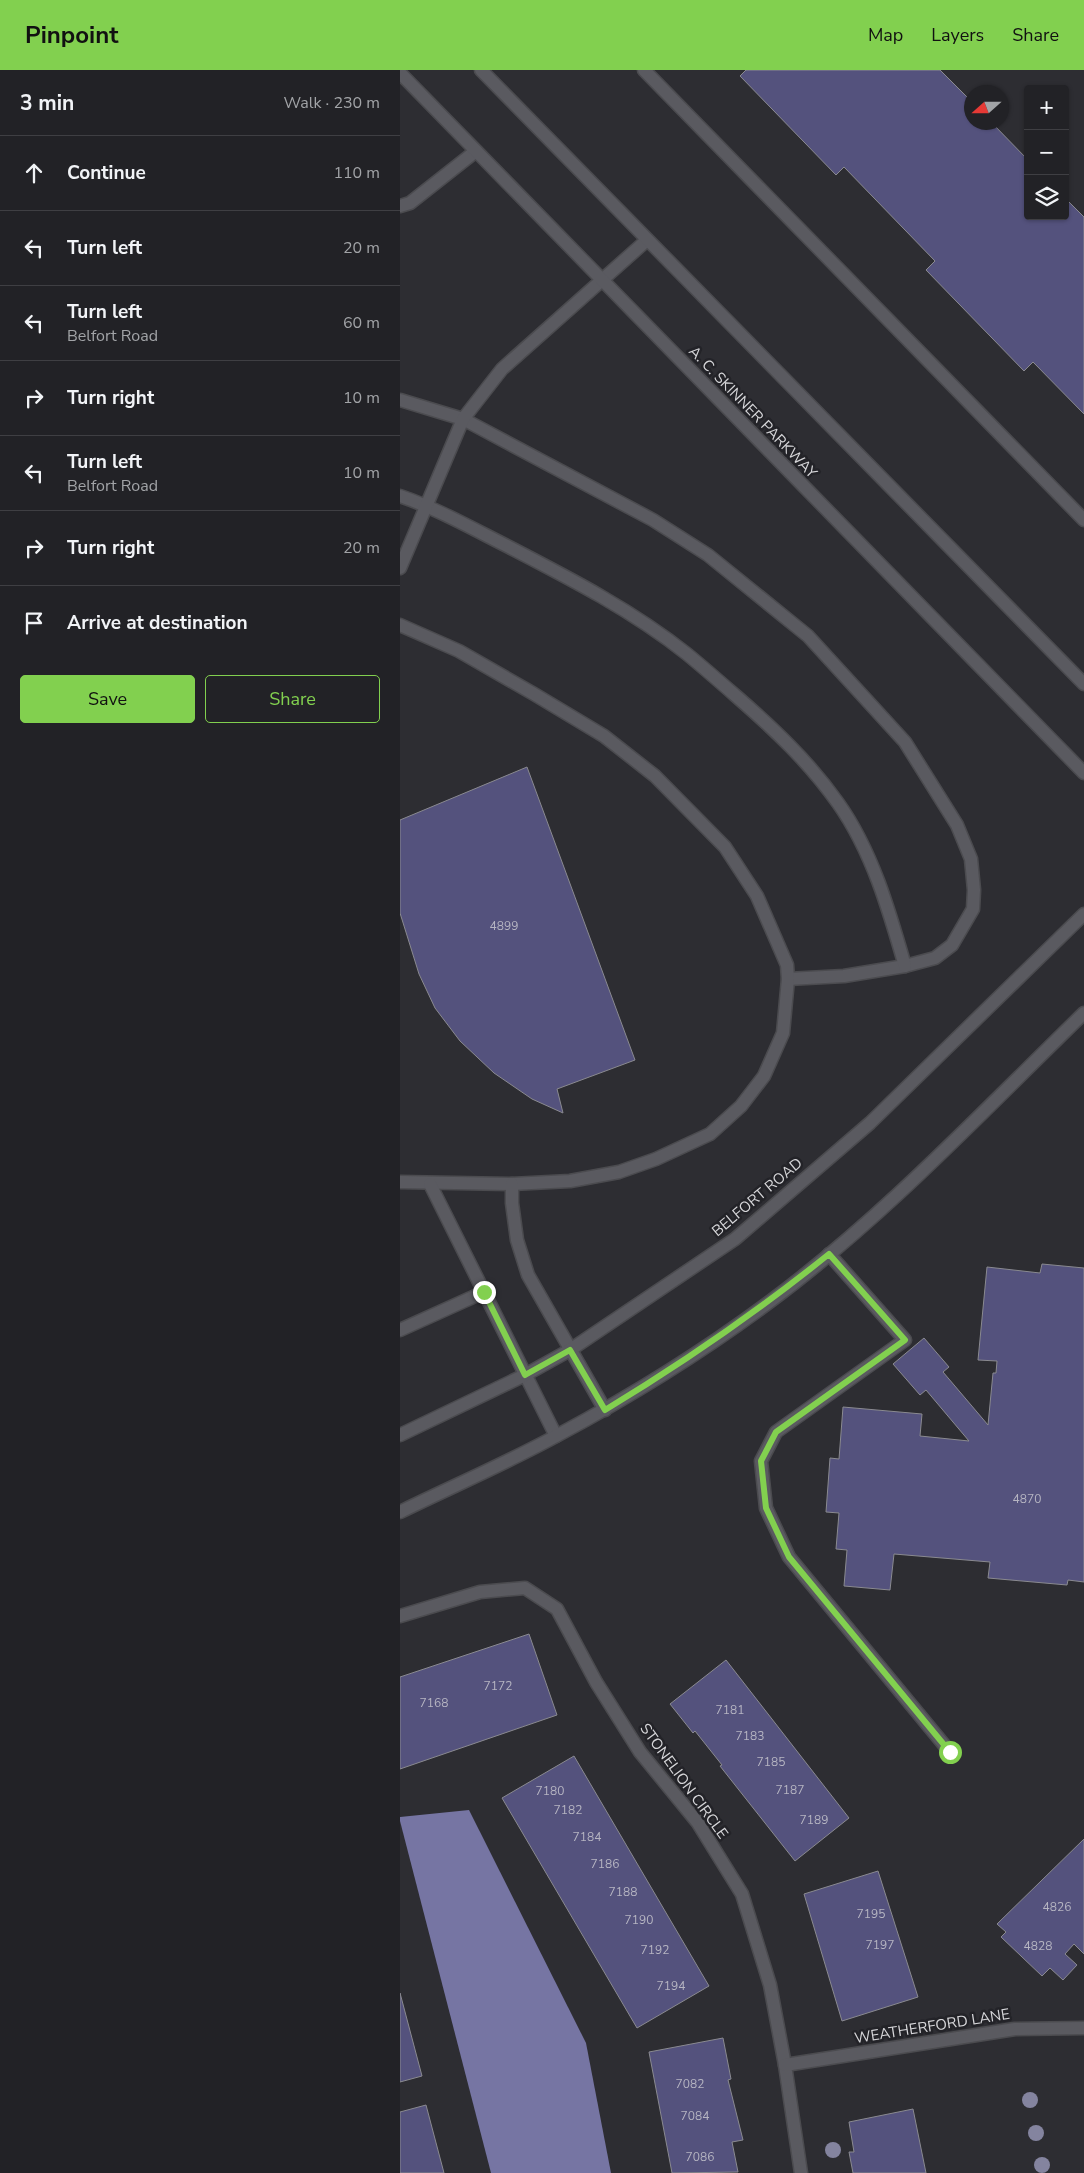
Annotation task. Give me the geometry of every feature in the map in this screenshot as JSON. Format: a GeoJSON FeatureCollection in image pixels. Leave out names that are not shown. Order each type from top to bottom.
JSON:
{"type":"FeatureCollection","features":[{"type":"Feature","properties":{"kind":"main road"},"geometry":{"type":"LineString","coordinates":[[481,70],[1084,684]]}},
{"type":"Feature","properties":{"kind":"main road"},"geometry":{"type":"LineString","coordinates":[[644,70],[1084,520]]}},
{"type":"Feature","properties":{"kind":"main road","name":"A. C. SKINNER PARKWAY"},"geometry":{"type":"LineString","coordinates":[[400,73],[1084,773]]}},
{"type":"Feature","properties":{"kind":"main road"},"geometry":{"type":"LineString","coordinates":[[400,206],[410,203],[476,151]]}},
{"type":"Feature","properties":{"kind":"main road"},"geometry":{"type":"LineString","coordinates":[[400,568],[463,419],[502,369],[647,240]]}},
{"type":"Feature","properties":{"kind":"main road"},"geometry":{"type":"LineString","coordinates":[[400,400],[463,419],[653,520],[708,555],[808,636],[905,742],[957,825],[971,859],[974,890],[973,909],[952,945],[935,958],[905,966],[844,976],[788,979]]}},
{"type":"Feature","properties":{"kind":"main road"},"geometry":{"type":"LineString","coordinates":[[400,496],[426,505],[570,579],[625,612],[686,654],[760,716],[807,762],[839,804],[868,856],[891,917],[905,966]]}},
{"type":"Feature","properties":{"kind":"main road"},"geometry":{"type":"LineString","coordinates":[[400,625],[459,651],[534,694],[604,736],[655,776],[725,847],[757,896],[787,965],[788,979],[783,1033],[764,1076],[741,1106],[710,1134],[656,1159],[619,1172],[570,1181],[512,1184],[400,1182]]}},
{"type":"Feature","properties":{"kind":"main road","name":"BELFORT ROAD"},"geometry":{"type":"LineString","coordinates":[[400,1435],[525,1375],[570,1350],[735,1239],[870,1123],[1084,914]]}},
{"type":"Feature","properties":{"kind":"main road"},"geometry":{"type":"LineString","coordinates":[[400,1512],[605,1410],[673,1369],[769,1302],[863,1227],[1084,1013]]}},
{"type":"Feature","properties":{"kind":"main road"},"geometry":{"type":"LineString","coordinates":[[430,1184],[556,1436]]}},
{"type":"Feature","properties":{"kind":"main road"},"geometry":{"type":"LineString","coordinates":[[512,1184],[512,1203],[517,1240],[528,1275],[605,1410]]}},
{"type":"Feature","properties":{"kind":"main road"},"geometry":{"type":"LineString","coordinates":[[829,1254],[905,1340],[776,1432],[761,1461],[766,1508],[789,1557],[950,1752]]}},
{"type":"Feature","properties":{"kind":"main road"},"geometry":{"type":"LineString","coordinates":[[400,1330],[484,1292]]}},
{"type":"Feature","properties":{"kind":"main road","name":"STONELION CIRCLE"},"geometry":{"type":"LineString","coordinates":[[400,1616],[480,1592],[525,1588],[556,1609],[596,1682],[640,1752],[698,1823],[742,1894],[770,1985],[785,2065],[801,2173]]}},
{"type":"Feature","properties":{"kind":"main road","name":"WEATHERFORD LANE"},"geometry":{"type":"LineString","coordinates":[[785,2065],[1015,2029],[1084,2028]]}},
{"type":"Feature","properties":{"kind":"water"},"geometry":{"type":"Polygon","coordinates":[[[469,1810],[586,2043],[611,2173],[491,2173],[400,1821],[400,1817],[469,1810]]]}},
{"type":"Feature","properties":{"kind":"building"},"geometry":{"type":"Polygon","coordinates":[[[746,70],[940,70],[964,94],[964,130],[999,130],[1024,156],[1024,220],[1069,220],[1069,202],[1084,217],[1084,414],[1033,362],[1024,371],[926,270],[935,261],[844,167],[836,175],[740,76],[746,70]]]}},
{"type":"Feature","properties":{"kind":"building"},"geometry":{"type":"Polygon","coordinates":[[[527,767],[635,1060],[557,1089],[563,1113],[532,1099],[494,1073],[460,1041],[435,1008],[419,974],[400,913],[400,820],[527,767]]]}},
{"type":"Feature","properties":{"kind":"building"},"geometry":{"type":"Polygon","coordinates":[[[1042,1264],[1084,1268],[1084,1582],[1068,1580],[1067,1585],[988,1578],[990,1562],[894,1554],[890,1590],[844,1586],[847,1550],[836,1549],[839,1513],[826,1512],[830,1458],[839,1459],[843,1407],[922,1414],[920,1436],[969,1441],[926,1390],[920,1395],[893,1364],[924,1338],[949,1367],[943,1372],[988,1425],[993,1373],[996,1373],[997,1361],[978,1360],[987,1267],[1040,1273],[1042,1264]]]}},
{"type":"Feature","properties":{"kind":"building"},"geometry":{"type":"Polygon","coordinates":[[[529,1634],[557,1715],[400,1769],[400,1677],[529,1634]]]}},
{"type":"Feature","properties":{"kind":"building"},"geometry":{"type":"Polygon","coordinates":[[[726,1660],[849,1818],[795,1861],[720,1766],[722,1765],[695,1731],[693,1733],[670,1704],[726,1660]]]}},
{"type":"Feature","properties":{"kind":"building"},"geometry":{"type":"Polygon","coordinates":[[[574,1756],[709,1986],[637,2028],[502,1798],[574,1756]]]}},
{"type":"Feature","properties":{"kind":"building"},"geometry":{"type":"Polygon","coordinates":[[[1084,1839],[1084,1954],[1074,1944],[1065,1954],[1077,1965],[1063,1980],[1050,1968],[1042,1976],[1001,1937],[1006,1932],[997,1924],[1084,1839]]]}},
{"type":"Feature","properties":{"kind":"building"},"geometry":{"type":"Polygon","coordinates":[[[878,1871],[918,1997],[842,2021],[804,1894],[878,1871]]]}},
{"type":"Feature","properties":{"kind":"building"},"geometry":{"type":"Polygon","coordinates":[[[400,1993],[422,2076],[400,2082],[400,1993]]]}},
{"type":"Feature","properties":{"kind":"building"},"geometry":{"type":"Polygon","coordinates":[[[723,2038],[731,2079],[728,2080],[743,2140],[732,2142],[738,2172],[672,2173],[649,2052],[723,2038]]]}},
{"type":"Feature","properties":{"kind":"building"},"geometry":{"type":"Polygon","coordinates":[[[426,2105],[444,2173],[400,2173],[400,2112],[426,2105]]]}},
{"type":"Feature","properties":{"kind":"building"},"geometry":{"type":"Polygon","coordinates":[[[913,2109],[926,2173],[853,2173],[849,2152],[854,2152],[849,2122],[913,2109]]]}},
{"type":"Feature","properties":{"kind":"route"},"geometry":{"type":"LineString","coordinates":[[484,1292],[525,1375],[570,1350],[605,1410],[673,1369],[769,1302],[829,1254],[905,1340],[776,1432],[761,1461],[766,1508],[789,1557],[950,1752]]}}]}
